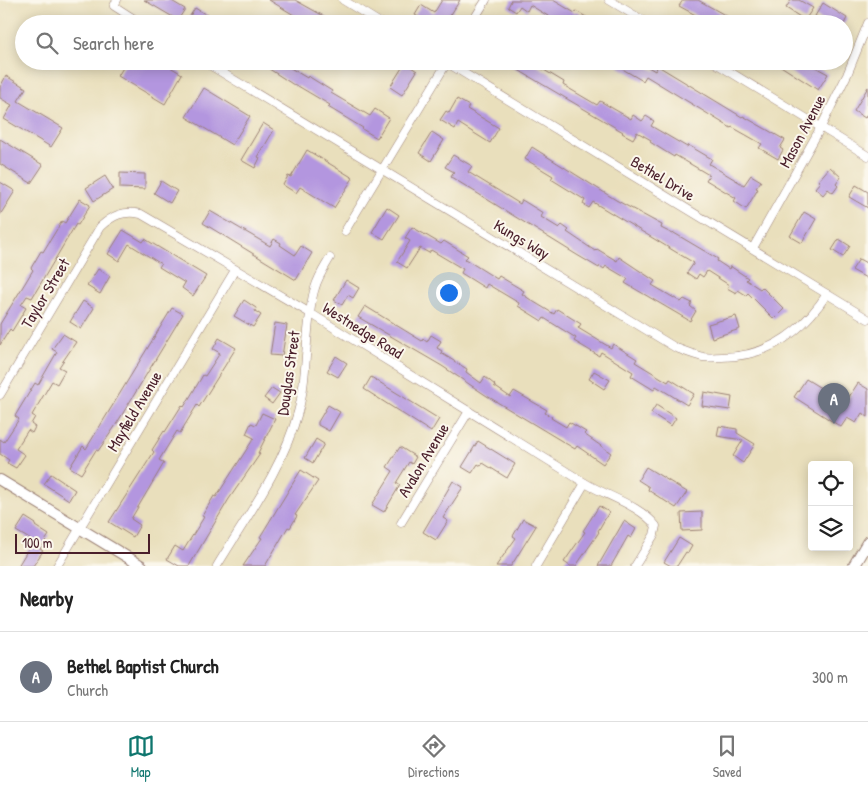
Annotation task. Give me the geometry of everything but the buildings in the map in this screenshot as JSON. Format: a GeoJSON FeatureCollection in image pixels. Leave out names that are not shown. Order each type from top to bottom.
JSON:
{"type":"FeatureCollection","features":[{"type":"Feature","properties":{"kind":"main road"},"geometry":{"type":"LineString","coordinates":[[854,566],[868,542]]}},
{"type":"Feature","properties":{"kind":"street"},"geometry":{"type":"LineString","coordinates":[[343,0],[367,15]]}},
{"type":"Feature","properties":{"kind":"street"},"geometry":{"type":"LineString","coordinates":[[477,15],[486,0]]}},
{"type":"Feature","properties":{"kind":"street"},"geometry":{"type":"LineString","coordinates":[[609,0],[634,15]]}},
{"type":"Feature","properties":{"kind":"street"},"geometry":{"type":"LineString","coordinates":[[115,3],[130,15]]}},
{"type":"Feature","properties":{"kind":"street","name":"Mason Avenue"},"geometry":{"type":"LineString","coordinates":[[853,61],[868,24]]}},
{"type":"Feature","properties":{"kind":"street","name":"Kungs Way"},"geometry":{"type":"LineString","coordinates":[[218,70],[676,348],[704,357],[734,357],[760,352],[785,339],[804,324],[827,294]]}},
{"type":"Feature","properties":{"kind":"street"},"geometry":{"type":"LineString","coordinates":[[345,231],[441,70]]}},
{"type":"Feature","properties":{"kind":"street","name":"Bethel Drive"},"geometry":{"type":"LineString","coordinates":[[459,70],[868,319]]}},
{"type":"Feature","properties":{"kind":"street"},"geometry":{"type":"LineString","coordinates":[[727,70],[868,156]]}},
{"type":"Feature","properties":{"kind":"street","name":"Mason Avenue"},"geometry":{"type":"LineString","coordinates":[[753,248],[821,127],[849,70]]}},
{"type":"Feature","properties":{"kind":"street","name":"Westnedge Road"},"geometry":{"type":"LineString","coordinates":[[122,213],[141,214],[310,313],[585,483],[620,500],[652,520],[656,526],[654,535],[635,566]]}},
{"type":"Feature","properties":{"kind":"street","name":"Taylor Street"},"geometry":{"type":"LineString","coordinates":[[0,395],[100,227],[109,219],[122,213]]}},
{"type":"Feature","properties":{"kind":"street","name":"Douglas Street"},"geometry":{"type":"LineString","coordinates":[[217,566],[280,461],[291,436],[299,410],[304,382],[314,290],[330,258]]}},
{"type":"Feature","properties":{"kind":"street","name":"Mayfield Avenue"},"geometry":{"type":"LineString","coordinates":[[57,566],[235,270]]}},
{"type":"Feature","properties":{"kind":"street","name":"Avalon Avenue"},"geometry":{"type":"LineString","coordinates":[[401,523],[469,411]]}},
{"type":"Feature","properties":{"kind":"street"},"geometry":{"type":"LineString","coordinates":[[0,480],[142,566]]}},
{"type":"Feature","properties":{"kind":"street"},"geometry":{"type":"LineString","coordinates":[[536,566],[585,483]]}},
{"type":"Feature","properties":{"kind":"place","name":"Bethel Baptist Church"},"geometry":{"type":"Point","coordinates":[834,424]}}]}
